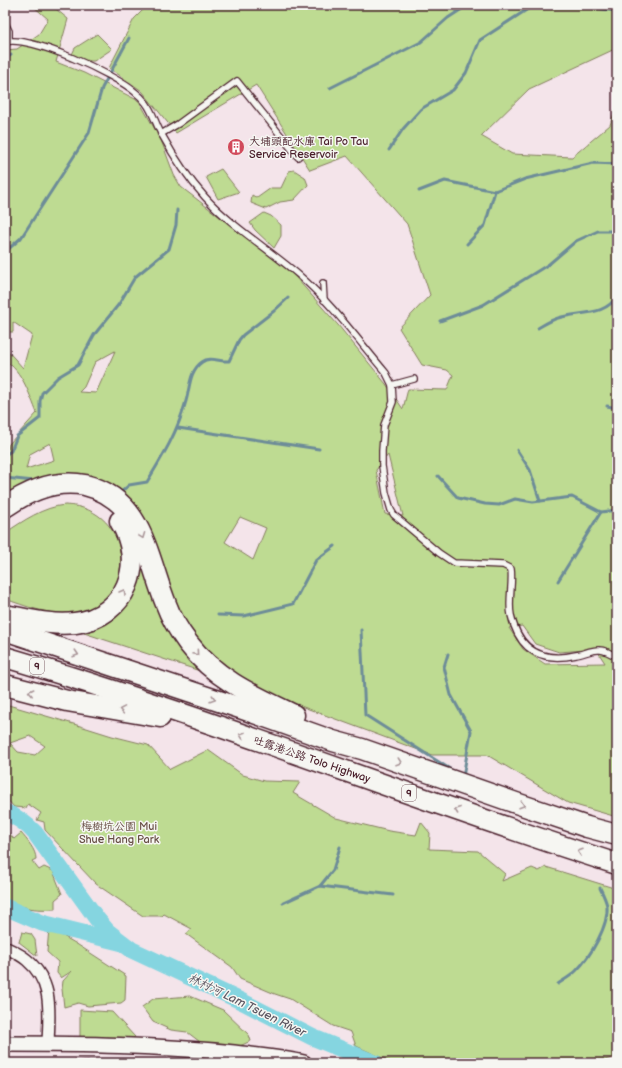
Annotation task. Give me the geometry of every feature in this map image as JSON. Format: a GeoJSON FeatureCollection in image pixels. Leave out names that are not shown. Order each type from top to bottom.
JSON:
{"type":"FeatureCollection","features":[{"type":"Feature","properties":{"kind":"highway"},"geometry":{"type":"LineString","coordinates":[[5,507],[22,496],[39,488],[60,484],[89,486],[115,499],[130,514],[138,526],[166,604],[174,621],[188,644],[207,664],[228,682],[244,691],[362,749]]}},
{"type":"Feature","properties":{"kind":"highway"},"geometry":{"type":"LineString","coordinates":[[5,520],[30,505],[44,499],[66,495],[84,496],[109,509],[119,520],[127,534],[133,557],[130,578],[125,589],[112,607],[95,618],[66,624],[5,615]]}},
{"type":"Feature","properties":{"kind":"highway","name":"9"},"geometry":{"type":"LineString","coordinates":[[5,630],[243,709],[333,741],[362,749],[587,827],[617,835]]}},
{"type":"Feature","properties":{"kind":"highway","name":"吐露港公路 Tolo Highway"},"geometry":{"type":"LineString","coordinates":[[5,657],[79,679],[353,773],[501,826],[617,864]]}},
{"type":"Feature","properties":{"kind":"highway"},"geometry":{"type":"LineString","coordinates":[[5,685],[75,702],[166,718],[202,721]]}},
{"type":"Feature","properties":{"kind":"main road"},"geometry":{"type":"LineString","coordinates":[[5,1044],[130,1045],[174,1047],[304,1063]]}},
{"type":"Feature","properties":{"kind":"street"},"geometry":{"type":"LineString","coordinates":[[5,947],[25,958],[36,969],[44,981],[48,995],[48,1044]]}},
{"type":"Feature","properties":{"kind":"lane"},"geometry":{"type":"LineString","coordinates":[[5,23],[9,31],[6,40],[24,42],[48,48],[103,72],[125,84],[146,103],[161,134],[186,174],[206,199],[300,276],[324,300],[386,373],[392,385],[393,402],[384,424],[382,466],[386,493],[394,515],[439,554],[454,563],[503,564],[511,569],[512,578],[510,613],[514,626],[523,643],[532,651],[545,657],[561,658],[600,650],[617,656]]}},
{"type":"Feature","properties":{"kind":"lane"},"geometry":{"type":"LineString","coordinates":[[161,134],[178,124],[237,81],[298,157]]}},
{"type":"Feature","properties":{"kind":"lane"},"geometry":{"type":"LineString","coordinates":[[323,283],[324,300]]}},
{"type":"Feature","properties":{"kind":"lane"},"geometry":{"type":"LineString","coordinates":[[392,385],[414,379]]}},
{"type":"Feature","properties":{"kind":"green space"},"geometry":{"type":"Polygon","coordinates":[[[51,5],[68,19],[56,62],[84,73],[139,101],[161,140],[174,175],[181,187],[290,271],[338,325],[386,384],[403,409],[408,389],[447,390],[453,375],[447,370],[422,365],[399,328],[430,295],[407,224],[347,156],[310,170],[256,85],[176,133],[142,91],[109,68],[134,19],[148,5],[617,5],[617,48],[529,89],[481,136],[512,154],[572,157],[610,125],[617,104],[617,817],[568,803],[487,755],[432,755],[255,689],[239,680],[194,640],[112,489],[5,498],[5,445],[8,449],[9,444],[37,413],[21,377],[11,365],[5,361],[5,348],[23,368],[32,335],[13,322],[13,332],[5,332],[5,50],[17,49],[39,34],[48,19],[33,6],[51,5]],[[115,351],[95,362],[84,387],[79,392],[96,393],[115,351]],[[50,443],[30,454],[26,469],[54,460],[50,443]],[[388,455],[376,470],[385,514],[403,516],[388,455]],[[240,517],[225,542],[253,560],[266,528],[240,517]],[[522,626],[509,628],[523,649],[545,664],[605,663],[596,649],[559,652],[535,644],[522,626]]]}},
{"type":"Feature","properties":{"kind":"green space"},"geometry":{"type":"Polygon","coordinates":[[[97,34],[112,49],[94,61],[69,61],[75,48],[97,34]]]}},
{"type":"Feature","properties":{"kind":"green space"},"geometry":{"type":"Polygon","coordinates":[[[221,169],[239,192],[218,199],[206,177],[221,169]]]}},
{"type":"Feature","properties":{"kind":"green space"},"geometry":{"type":"Polygon","coordinates":[[[294,170],[305,177],[308,185],[294,200],[280,202],[266,209],[251,203],[252,195],[257,198],[271,188],[281,188],[289,171],[294,170]]]}},
{"type":"Feature","properties":{"kind":"green space"},"geometry":{"type":"Polygon","coordinates":[[[264,213],[271,216],[281,225],[281,236],[274,248],[255,230],[250,223],[264,213]]]}},
{"type":"Feature","properties":{"kind":"green space"},"geometry":{"type":"Polygon","coordinates":[[[65,505],[89,510],[106,522],[117,539],[121,558],[118,577],[109,594],[93,607],[70,613],[53,613],[5,599],[5,533],[26,519],[41,512],[57,506],[65,505]]]}},
{"type":"Feature","properties":{"kind":"green space"},"geometry":{"type":"Polygon","coordinates":[[[143,560],[206,673],[84,633],[108,622],[126,607],[137,586],[143,560]]]}},
{"type":"Feature","properties":{"kind":"green space","name":"梅樹坑公園 Mui Shue Hang Park"},"geometry":{"type":"Polygon","coordinates":[[[5,704],[112,736],[148,745],[170,769],[208,750],[243,775],[264,781],[300,782],[293,793],[336,818],[389,831],[416,835],[421,822],[430,833],[429,849],[478,851],[505,874],[502,881],[532,868],[539,871],[546,867],[617,889],[617,1057],[592,1063],[394,1063],[356,1046],[351,1032],[333,1026],[290,999],[240,979],[232,967],[186,934],[192,929],[164,914],[162,916],[143,916],[96,884],[45,830],[44,822],[37,820],[41,813],[28,804],[26,808],[14,807],[5,797],[7,792],[5,792],[5,704]],[[30,736],[10,743],[18,752],[35,755],[45,746],[30,736]]]}},
{"type":"Feature","properties":{"kind":"green space"},"geometry":{"type":"Polygon","coordinates":[[[5,829],[14,839],[21,833],[26,839],[36,856],[36,859],[32,861],[39,870],[44,867],[53,871],[62,894],[55,900],[55,909],[29,908],[5,899],[5,829]]]}},
{"type":"Feature","properties":{"kind":"green space"},"geometry":{"type":"Polygon","coordinates":[[[49,928],[126,976],[125,1000],[121,1003],[88,1006],[78,1003],[64,1007],[62,989],[63,981],[72,971],[61,978],[57,973],[58,962],[47,952],[49,928]]]}},
{"type":"Feature","properties":{"kind":"green space"},"geometry":{"type":"Polygon","coordinates":[[[22,932],[31,934],[35,940],[37,956],[19,942],[22,932]]]}},
{"type":"Feature","properties":{"kind":"green space"},"geometry":{"type":"Polygon","coordinates":[[[190,996],[223,1010],[249,1035],[251,1041],[235,1048],[208,1048],[187,1032],[171,1030],[153,1022],[142,1007],[153,999],[190,996]]]}},
{"type":"Feature","properties":{"kind":"green space"},"geometry":{"type":"Polygon","coordinates":[[[80,1010],[112,1012],[135,1037],[120,1043],[111,1052],[92,1052],[80,1036],[80,1010]]]}},
{"type":"Feature","properties":{"kind":"waterway"},"geometry":{"type":"LineString","coordinates":[[330,88],[421,42],[448,18],[468,5]]}},
{"type":"Feature","properties":{"kind":"waterway"},"geometry":{"type":"LineString","coordinates":[[389,150],[403,129],[421,109],[453,90],[466,73],[480,40],[531,7],[548,5]]}},
{"type":"Feature","properties":{"kind":"waterway"},"geometry":{"type":"LineString","coordinates":[[575,5],[617,11]]}},
{"type":"Feature","properties":{"kind":"waterway"},"geometry":{"type":"LineString","coordinates":[[5,252],[21,238],[89,133],[102,88],[129,38]]}},
{"type":"Feature","properties":{"kind":"waterway"},"geometry":{"type":"LineString","coordinates":[[5,59],[11,55]]}},
{"type":"Feature","properties":{"kind":"waterway"},"geometry":{"type":"LineString","coordinates":[[467,244],[485,225],[495,191],[525,179],[593,163],[617,164]]}},
{"type":"Feature","properties":{"kind":"waterway"},"geometry":{"type":"LineString","coordinates":[[419,191],[445,181],[495,191]]}},
{"type":"Feature","properties":{"kind":"waterway"},"geometry":{"type":"LineString","coordinates":[[5,455],[11,451],[17,436],[40,418],[40,401],[42,393],[58,377],[78,365],[94,335],[119,304],[135,277],[169,249],[176,225],[177,210]]}},
{"type":"Feature","properties":{"kind":"waterway"},"geometry":{"type":"LineString","coordinates":[[440,321],[483,305],[549,264],[576,241],[598,231],[617,231]]}},
{"type":"Feature","properties":{"kind":"waterway"},"geometry":{"type":"LineString","coordinates":[[538,328],[558,318],[590,312],[606,307],[612,303],[617,296]]}},
{"type":"Feature","properties":{"kind":"waterway"},"geometry":{"type":"LineString","coordinates":[[118,492],[120,493],[129,485],[147,482],[174,433],[186,401],[192,375],[198,366],[208,359],[229,361],[243,335],[288,298]]}},
{"type":"Feature","properties":{"kind":"waterway"},"geometry":{"type":"LineString","coordinates":[[607,406],[617,408]]}},
{"type":"Feature","properties":{"kind":"waterway"},"geometry":{"type":"LineString","coordinates":[[178,428],[319,449]]}},
{"type":"Feature","properties":{"kind":"waterway"},"geometry":{"type":"LineString","coordinates":[[517,450],[530,470],[540,501]]}},
{"type":"Feature","properties":{"kind":"waterway"},"geometry":{"type":"LineString","coordinates":[[438,476],[458,498],[485,504],[499,505],[515,499],[533,502],[572,497],[601,512],[617,510]]}},
{"type":"Feature","properties":{"kind":"waterway"},"geometry":{"type":"LineString","coordinates":[[5,478],[34,481]]}},
{"type":"Feature","properties":{"kind":"waterway"},"geometry":{"type":"LineString","coordinates":[[558,581],[601,512]]}},
{"type":"Feature","properties":{"kind":"waterway"},"geometry":{"type":"LineString","coordinates":[[218,615],[244,616],[293,604],[316,560],[335,546]]}},
{"type":"Feature","properties":{"kind":"waterway"},"geometry":{"type":"LineString","coordinates":[[361,630],[365,715],[453,771]]}},
{"type":"Feature","properties":{"kind":"waterway"},"geometry":{"type":"LineString","coordinates":[[448,654],[444,667],[451,695],[471,731],[463,777]]}},
{"type":"Feature","properties":{"kind":"waterway","name":"林村河 Lam Tsuen River"},"geometry":{"type":"LineString","coordinates":[[5,812],[22,821],[35,833],[97,919],[107,931],[132,950],[243,1002],[312,1037],[375,1063]]}},
{"type":"Feature","properties":{"kind":"waterway"},"geometry":{"type":"LineString","coordinates":[[320,886],[333,870],[340,847]]}},
{"type":"Feature","properties":{"kind":"waterway"},"geometry":{"type":"LineString","coordinates":[[283,903],[320,886],[393,895]]}},
{"type":"Feature","properties":{"kind":"waterway"},"geometry":{"type":"LineString","coordinates":[[558,984],[576,971],[587,958],[602,932],[607,914],[607,906],[600,888]]}},
{"type":"Feature","properties":{"kind":"waterway","name":"林村河 Lam Tsuen River"},"geometry":{"type":"LineString","coordinates":[[5,907],[42,923],[119,942]]}},
{"type":"Feature","properties":{"kind":"railway"},"geometry":{"type":"LineString","coordinates":[[35,1063],[139,1063]]}},
{"type":"Feature","properties":{"kind":"place","name":"大埔頭配水庫 Tai Po Tau Service Reservoir"},"geometry":{"type":"Point","coordinates":[236,147]}}]}
